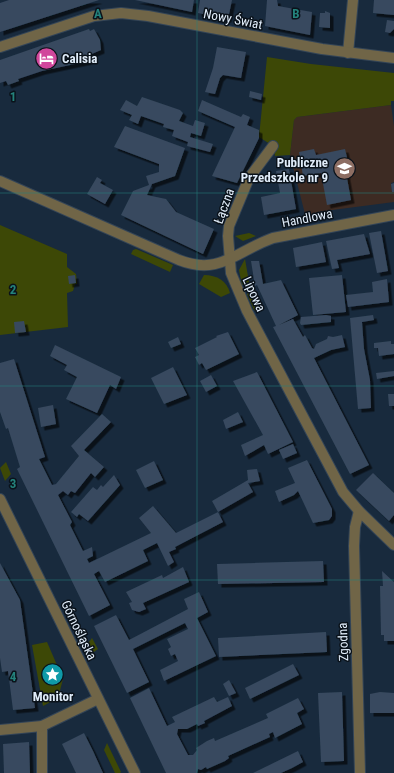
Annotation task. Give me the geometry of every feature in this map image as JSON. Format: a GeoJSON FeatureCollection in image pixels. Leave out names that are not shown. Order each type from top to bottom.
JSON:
{"type":"FeatureCollection","features":[{"type":"Feature","properties":{"kind":"street"},"geometry":{"type":"LineString","coordinates":[[348,53],[353,0]]}},
{"type":"Feature","properties":{"kind":"street","name":"Nowy Świat"},"geometry":{"type":"LineString","coordinates":[[0,47],[94,16],[121,13],[348,53],[394,58]]}},
{"type":"Feature","properties":{"kind":"street","name":"Łączna"},"geometry":{"type":"LineString","coordinates":[[229,259],[228,236],[232,216],[249,178],[273,146]]}},
{"type":"Feature","properties":{"kind":"street"},"geometry":{"type":"LineString","coordinates":[[0,181],[188,264],[209,266],[229,259]]}},
{"type":"Feature","properties":{"kind":"street","name":"Handlowa"},"geometry":{"type":"LineString","coordinates":[[229,259],[255,245],[277,237],[394,215]]}},
{"type":"Feature","properties":{"kind":"street","name":"Lipowa"},"geometry":{"type":"LineString","coordinates":[[229,259],[232,279],[250,318],[331,471],[344,492],[359,511],[394,545]]}},
{"type":"Feature","properties":{"kind":"street","name":"Górnośląska"},"geometry":{"type":"LineString","coordinates":[[0,499],[134,773]]}},
{"type":"Feature","properties":{"kind":"street","name":"Zgodna"},"geometry":{"type":"LineString","coordinates":[[359,511],[355,527],[354,546],[360,773]]}},
{"type":"Feature","properties":{"kind":"street"},"geometry":{"type":"LineString","coordinates":[[0,730],[42,726],[98,699]]}},
{"type":"Feature","properties":{"kind":"street"},"geometry":{"type":"LineString","coordinates":[[42,726],[42,773]]}},
{"type":"Feature","properties":{"kind":"shaded area","name":"Publiczne Przedszkole nr 9"},"geometry":{"type":"Polygon","coordinates":[[[391,105],[394,126],[394,182],[391,183],[392,192],[394,192],[394,202],[317,212],[314,217],[306,218],[290,155],[294,120],[297,117],[391,105]]]}},
{"type":"Feature","properties":{"kind":"green space"},"geometry":{"type":"Polygon","coordinates":[[[267,57],[311,64],[394,73],[394,101],[391,101],[391,105],[297,117],[294,120],[290,155],[275,156],[273,146],[259,137],[267,57]]]}},
{"type":"Feature","properties":{"kind":"green space"},"geometry":{"type":"Polygon","coordinates":[[[0,225],[67,254],[67,267],[76,274],[77,284],[75,284],[73,291],[67,293],[68,327],[0,335],[0,225]]]}},
{"type":"Feature","properties":{"kind":"green space"},"geometry":{"type":"Polygon","coordinates":[[[249,233],[256,236],[243,241],[235,236],[249,233]]]}},
{"type":"Feature","properties":{"kind":"green space"},"geometry":{"type":"Polygon","coordinates":[[[136,249],[173,265],[170,272],[131,254],[133,250],[136,249]]]}},
{"type":"Feature","properties":{"kind":"green space"},"geometry":{"type":"Polygon","coordinates":[[[245,259],[249,282],[242,285],[239,270],[245,259]]]}},
{"type":"Feature","properties":{"kind":"green space"},"geometry":{"type":"Polygon","coordinates":[[[204,275],[213,276],[224,282],[230,293],[221,297],[199,284],[204,275]]]}},
{"type":"Feature","properties":{"kind":"green space"},"geometry":{"type":"Polygon","coordinates":[[[251,292],[260,310],[254,310],[247,294],[251,292]]]}},
{"type":"Feature","properties":{"kind":"green space"},"geometry":{"type":"Polygon","coordinates":[[[6,462],[11,474],[5,481],[0,468],[6,462]]]}},
{"type":"Feature","properties":{"kind":"green space"},"geometry":{"type":"Polygon","coordinates":[[[92,638],[98,649],[90,655],[86,646],[92,638]]]}},
{"type":"Feature","properties":{"kind":"green space"},"geometry":{"type":"Polygon","coordinates":[[[47,642],[63,679],[58,698],[43,706],[32,645],[47,642]]]}},
{"type":"Feature","properties":{"kind":"green space"},"geometry":{"type":"Polygon","coordinates":[[[107,743],[121,772],[120,773],[115,773],[104,750],[107,743]]]}},
{"type":"Feature","properties":{"kind":"building"},"geometry":{"type":"Polygon","coordinates":[[[9,0],[99,0],[0,32],[0,3],[9,0]]]}},
{"type":"Feature","properties":{"kind":"building"},"geometry":{"type":"Polygon","coordinates":[[[135,0],[194,0],[192,12],[135,0]]]}},
{"type":"Feature","properties":{"kind":"building"},"geometry":{"type":"Polygon","coordinates":[[[200,0],[232,0],[228,19],[198,13],[200,0]]]}},
{"type":"Feature","properties":{"kind":"building"},"geometry":{"type":"Polygon","coordinates":[[[267,0],[277,0],[278,6],[312,12],[310,35],[265,26],[267,0]]]}},
{"type":"Feature","properties":{"kind":"building"},"geometry":{"type":"Polygon","coordinates":[[[374,0],[394,0],[394,15],[373,13],[374,0]]]}},
{"type":"Feature","properties":{"kind":"building"},"geometry":{"type":"Polygon","coordinates":[[[325,11],[330,13],[330,28],[319,27],[320,13],[325,13],[325,11]]]}},
{"type":"Feature","properties":{"kind":"building"},"geometry":{"type":"Polygon","coordinates":[[[387,20],[394,21],[394,29],[390,33],[385,32],[387,20]]]}},
{"type":"Feature","properties":{"kind":"building","name":"Calisia"},"geometry":{"type":"Polygon","coordinates":[[[89,29],[90,31],[94,29],[100,40],[101,50],[87,56],[89,61],[42,71],[18,79],[19,81],[8,85],[6,81],[0,83],[0,60],[89,29]]]}},
{"type":"Feature","properties":{"kind":"building"},"geometry":{"type":"Polygon","coordinates":[[[217,47],[246,52],[241,78],[223,75],[220,78],[215,94],[205,92],[213,68],[217,47]]]}},
{"type":"Feature","properties":{"kind":"building"},"geometry":{"type":"Polygon","coordinates":[[[250,91],[262,94],[261,100],[249,97],[250,91]]]}},
{"type":"Feature","properties":{"kind":"building"},"geometry":{"type":"Polygon","coordinates":[[[142,97],[180,110],[183,113],[179,121],[193,126],[195,120],[205,123],[201,136],[191,133],[190,137],[213,144],[210,152],[187,146],[188,142],[172,136],[174,130],[163,127],[164,124],[141,116],[138,124],[129,120],[132,115],[120,110],[126,100],[137,106],[142,97]]]}},
{"type":"Feature","properties":{"kind":"building"},"geometry":{"type":"Polygon","coordinates":[[[202,100],[241,117],[243,114],[250,117],[247,125],[259,130],[259,138],[237,183],[212,176],[235,127],[198,111],[202,100]]]}},
{"type":"Feature","properties":{"kind":"building"},"geometry":{"type":"Polygon","coordinates":[[[125,126],[185,148],[175,176],[152,184],[147,195],[166,199],[176,212],[214,229],[203,254],[121,215],[133,191],[149,185],[146,176],[159,172],[159,164],[114,147],[125,126]]]}},
{"type":"Feature","properties":{"kind":"building"},"geometry":{"type":"Polygon","coordinates":[[[314,149],[316,155],[345,149],[349,166],[345,167],[351,200],[327,205],[321,173],[303,176],[299,152],[314,149]]]}},
{"type":"Feature","properties":{"kind":"building"},"geometry":{"type":"Polygon","coordinates":[[[289,169],[296,209],[264,215],[261,197],[280,193],[276,171],[289,169]]]}},
{"type":"Feature","properties":{"kind":"building"},"geometry":{"type":"Polygon","coordinates":[[[97,177],[102,180],[100,183],[113,190],[105,204],[87,194],[97,177]]]}},
{"type":"Feature","properties":{"kind":"building"},"geometry":{"type":"Polygon","coordinates":[[[394,183],[394,192],[392,192],[391,184],[394,183]]]}},
{"type":"Feature","properties":{"kind":"building"},"geometry":{"type":"Polygon","coordinates":[[[381,231],[388,271],[377,273],[369,233],[381,231]]]}},
{"type":"Feature","properties":{"kind":"building"},"geometry":{"type":"Polygon","coordinates":[[[364,234],[370,254],[337,260],[339,268],[332,269],[326,241],[364,234]]]}},
{"type":"Feature","properties":{"kind":"building"},"geometry":{"type":"Polygon","coordinates":[[[322,242],[326,262],[296,267],[293,248],[322,242]]]}},
{"type":"Feature","properties":{"kind":"building"},"geometry":{"type":"Polygon","coordinates":[[[251,261],[259,261],[263,284],[281,280],[298,315],[279,325],[293,319],[303,337],[305,335],[314,349],[316,344],[327,339],[328,336],[333,337],[342,335],[345,347],[331,350],[314,358],[369,465],[350,474],[273,327],[276,326],[257,285],[255,286],[251,261]]]}},
{"type":"Feature","properties":{"kind":"building"},"geometry":{"type":"Polygon","coordinates":[[[75,275],[76,283],[69,284],[68,276],[75,275]]]}},
{"type":"Feature","properties":{"kind":"building"},"geometry":{"type":"Polygon","coordinates":[[[342,275],[346,312],[313,315],[309,278],[342,275]]]}},
{"type":"Feature","properties":{"kind":"building"},"geometry":{"type":"Polygon","coordinates":[[[387,279],[389,302],[348,307],[346,295],[373,292],[372,282],[387,279]]]}},
{"type":"Feature","properties":{"kind":"building"},"geometry":{"type":"Polygon","coordinates":[[[373,315],[374,320],[362,322],[364,349],[370,380],[371,408],[358,409],[350,318],[373,315]]]}},
{"type":"Feature","properties":{"kind":"building"},"geometry":{"type":"Polygon","coordinates":[[[331,316],[331,322],[301,325],[300,323],[301,317],[331,316]]]}},
{"type":"Feature","properties":{"kind":"building"},"geometry":{"type":"Polygon","coordinates":[[[24,321],[26,332],[15,333],[14,322],[24,321]]]}},
{"type":"Feature","properties":{"kind":"building"},"geometry":{"type":"Polygon","coordinates":[[[228,332],[239,354],[206,370],[202,363],[199,365],[195,357],[199,355],[195,348],[217,337],[216,336],[228,332]]]}},
{"type":"Feature","properties":{"kind":"building"},"geometry":{"type":"Polygon","coordinates":[[[178,337],[181,344],[171,348],[168,342],[178,337]]]}},
{"type":"Feature","properties":{"kind":"building"},"geometry":{"type":"Polygon","coordinates":[[[391,341],[391,344],[394,344],[394,354],[379,356],[378,348],[374,348],[374,343],[391,341]]]}},
{"type":"Feature","properties":{"kind":"building"},"geometry":{"type":"Polygon","coordinates":[[[55,345],[121,377],[116,389],[110,385],[97,413],[66,399],[77,377],[64,370],[67,365],[50,356],[55,345]]]}},
{"type":"Feature","properties":{"kind":"building"},"geometry":{"type":"Polygon","coordinates":[[[14,359],[45,457],[39,459],[52,485],[56,484],[79,456],[71,446],[102,414],[111,422],[84,450],[104,467],[95,477],[91,473],[75,493],[71,491],[68,495],[63,491],[58,495],[72,522],[70,525],[83,551],[92,547],[93,556],[87,559],[89,563],[151,533],[139,518],[153,506],[176,533],[218,512],[223,522],[175,547],[176,549],[169,552],[174,562],[168,566],[157,543],[143,550],[148,561],[105,582],[99,571],[94,574],[110,605],[89,616],[17,469],[20,467],[8,428],[6,429],[0,412],[0,363],[14,359]]]}},
{"type":"Feature","properties":{"kind":"building"},"geometry":{"type":"Polygon","coordinates":[[[173,367],[187,395],[164,404],[151,378],[173,367]]]}},
{"type":"Feature","properties":{"kind":"building"},"geometry":{"type":"Polygon","coordinates":[[[394,371],[394,376],[377,379],[376,373],[394,371]]]}},
{"type":"Feature","properties":{"kind":"building"},"geometry":{"type":"Polygon","coordinates":[[[257,372],[293,442],[268,454],[264,445],[245,456],[241,445],[263,435],[233,381],[257,372]]]}},
{"type":"Feature","properties":{"kind":"building"},"geometry":{"type":"Polygon","coordinates":[[[211,375],[217,386],[206,392],[200,381],[211,375]]]}},
{"type":"Feature","properties":{"kind":"building"},"geometry":{"type":"Polygon","coordinates":[[[388,394],[394,394],[394,406],[389,406],[388,394]]]}},
{"type":"Feature","properties":{"kind":"building"},"geometry":{"type":"Polygon","coordinates":[[[53,405],[56,424],[41,427],[38,408],[53,405]]]}},
{"type":"Feature","properties":{"kind":"building"},"geometry":{"type":"Polygon","coordinates":[[[238,412],[243,422],[226,429],[223,420],[238,412]]]}},
{"type":"Feature","properties":{"kind":"building"},"geometry":{"type":"Polygon","coordinates":[[[293,444],[297,453],[283,459],[279,450],[293,444]]]}},
{"type":"Feature","properties":{"kind":"building"},"geometry":{"type":"Polygon","coordinates":[[[307,460],[332,509],[332,516],[329,520],[313,523],[298,491],[294,495],[279,502],[275,491],[295,483],[288,468],[307,460]]]}},
{"type":"Feature","properties":{"kind":"building"},"geometry":{"type":"Polygon","coordinates":[[[154,461],[163,480],[145,488],[136,470],[154,461]]]}},
{"type":"Feature","properties":{"kind":"building"},"geometry":{"type":"Polygon","coordinates":[[[257,469],[260,481],[248,483],[253,492],[218,512],[212,501],[248,480],[247,470],[257,469]]]}},
{"type":"Feature","properties":{"kind":"building"},"geometry":{"type":"Polygon","coordinates":[[[373,473],[394,493],[394,515],[389,521],[356,490],[373,473]]]}},
{"type":"Feature","properties":{"kind":"building"},"geometry":{"type":"Polygon","coordinates":[[[114,475],[120,485],[88,521],[79,514],[77,517],[71,512],[93,487],[97,490],[101,485],[103,487],[114,475]]]}},
{"type":"Feature","properties":{"kind":"building"},"geometry":{"type":"Polygon","coordinates":[[[323,561],[324,582],[218,584],[217,564],[323,561]]]}},
{"type":"Feature","properties":{"kind":"building"},"geometry":{"type":"Polygon","coordinates":[[[0,563],[20,600],[35,708],[13,710],[8,671],[2,672],[0,658],[0,563]]]}},
{"type":"Feature","properties":{"kind":"building"},"geometry":{"type":"Polygon","coordinates":[[[183,567],[189,582],[143,603],[146,609],[139,612],[132,610],[129,603],[132,602],[126,592],[162,575],[163,578],[183,567]]]}},
{"type":"Feature","properties":{"kind":"building"},"geometry":{"type":"Polygon","coordinates":[[[382,571],[394,582],[394,641],[384,641],[384,635],[381,635],[380,586],[383,586],[382,571]]]}},
{"type":"Feature","properties":{"kind":"building"},"geometry":{"type":"Polygon","coordinates":[[[199,592],[208,612],[197,618],[216,656],[164,681],[160,670],[178,661],[175,654],[171,656],[168,649],[171,647],[167,639],[188,629],[185,623],[133,649],[149,682],[127,693],[94,626],[116,615],[129,640],[188,609],[184,599],[199,592]]]}},
{"type":"Feature","properties":{"kind":"building"},"geometry":{"type":"Polygon","coordinates":[[[326,632],[327,652],[219,657],[218,638],[326,632]]]}},
{"type":"Feature","properties":{"kind":"building"},"geometry":{"type":"Polygon","coordinates":[[[293,664],[299,675],[250,699],[245,688],[293,664]]]}},
{"type":"Feature","properties":{"kind":"building"},"geometry":{"type":"Polygon","coordinates":[[[229,680],[236,693],[229,696],[223,684],[229,680]]]}},
{"type":"Feature","properties":{"kind":"building"},"geometry":{"type":"Polygon","coordinates":[[[149,688],[167,726],[175,722],[172,717],[214,697],[217,702],[228,697],[232,706],[204,721],[205,723],[198,726],[197,724],[187,729],[178,729],[177,734],[188,755],[193,755],[197,750],[196,748],[207,741],[214,738],[215,741],[268,718],[266,714],[298,698],[304,709],[297,713],[302,724],[275,738],[273,732],[269,734],[270,737],[228,756],[229,758],[225,761],[207,769],[206,767],[201,770],[198,769],[197,773],[166,773],[130,698],[149,688]]]}},
{"type":"Feature","properties":{"kind":"building"},"geometry":{"type":"Polygon","coordinates":[[[342,692],[344,761],[321,762],[318,693],[342,692]]]}},
{"type":"Feature","properties":{"kind":"building"},"geometry":{"type":"Polygon","coordinates":[[[380,692],[394,693],[394,713],[370,713],[370,694],[380,692]]]}},
{"type":"Feature","properties":{"kind":"building"},"geometry":{"type":"Polygon","coordinates":[[[84,733],[103,773],[76,773],[62,744],[84,733]]]}},
{"type":"Feature","properties":{"kind":"building"},"geometry":{"type":"Polygon","coordinates":[[[29,742],[30,773],[4,773],[3,744],[29,742]]]}},
{"type":"Feature","properties":{"kind":"building"},"geometry":{"type":"Polygon","coordinates":[[[298,751],[303,762],[292,768],[281,773],[253,773],[298,751]]]}},
{"type":"Feature","properties":{"kind":"place","name":"Calisia"},"geometry":{"type":"Point","coordinates":[46,58]}},
{"type":"Feature","properties":{"kind":"place","name":"Publiczne Przedszkole nr 9"},"geometry":{"type":"Point","coordinates":[344,169]}},
{"type":"Feature","properties":{"kind":"place","name":"Monitor"},"geometry":{"type":"Point","coordinates":[53,674]}}]}
